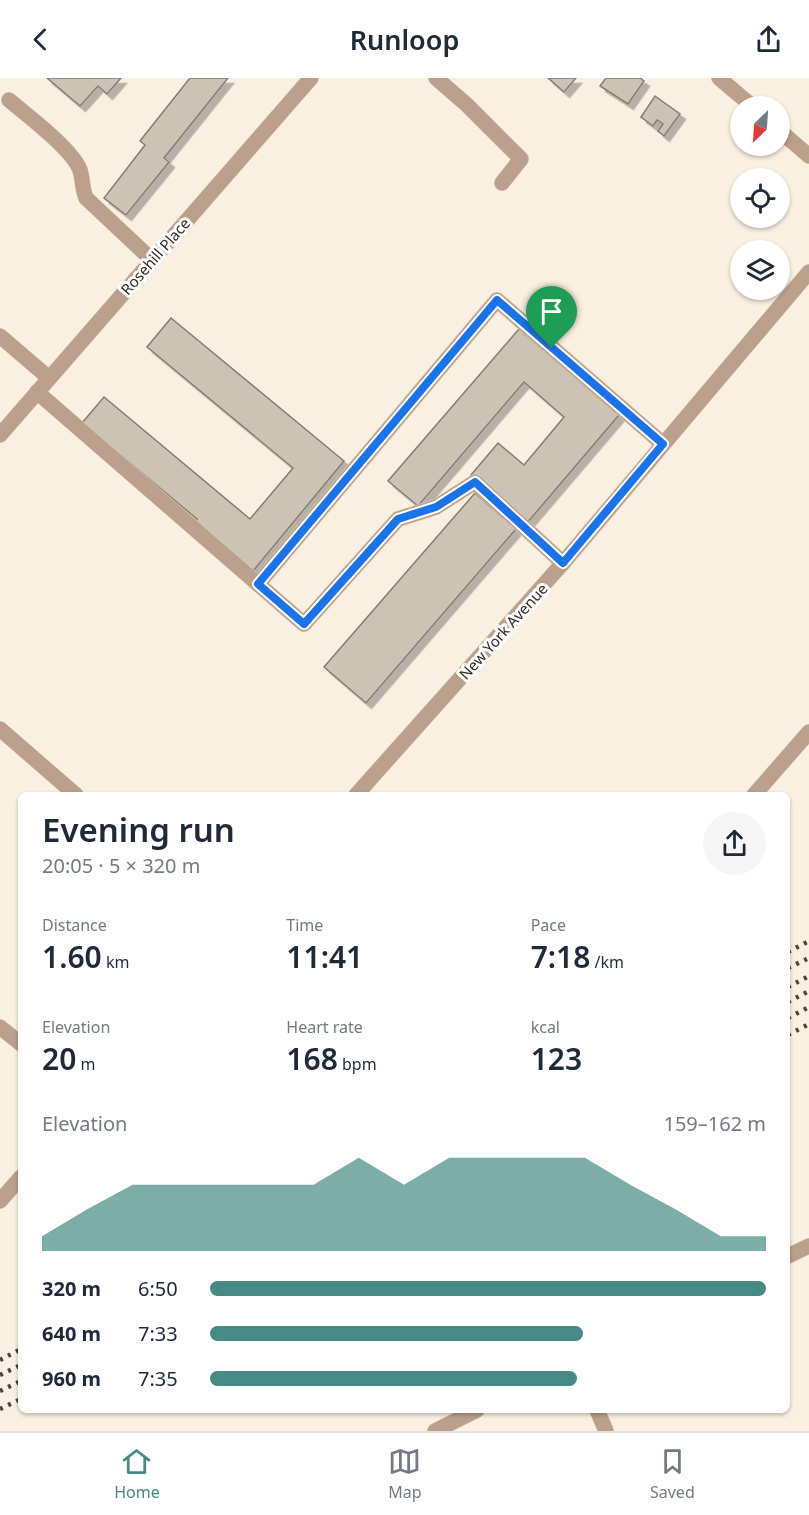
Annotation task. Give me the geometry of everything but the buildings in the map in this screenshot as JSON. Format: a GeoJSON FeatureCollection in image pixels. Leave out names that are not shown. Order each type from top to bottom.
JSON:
{"type":"FeatureCollection","features":[{"type":"Feature","properties":{"kind":"street","name":"Rosehill Place"},"geometry":{"type":"LineString","coordinates":[[0,435],[311,78]]}},
{"type":"Feature","properties":{"kind":"street"},"geometry":{"type":"LineString","coordinates":[[436,78],[467,105],[521,159],[502,183]]}},
{"type":"Feature","properties":{"kind":"street"},"geometry":{"type":"LineString","coordinates":[[719,78],[740,96]]}},
{"type":"Feature","properties":{"kind":"street"},"geometry":{"type":"LineString","coordinates":[[9,100],[68,152],[80,170],[81,187],[86,198],[152,260]]}},
{"type":"Feature","properties":{"kind":"street"},"geometry":{"type":"LineString","coordinates":[[790,140],[809,156]]}},
{"type":"Feature","properties":{"kind":"street","name":"New York Avenue"},"geometry":{"type":"LineString","coordinates":[[359,792],[563,563],[809,272]]}},
{"type":"Feature","properties":{"kind":"street"},"geometry":{"type":"LineString","coordinates":[[258,584],[497,300],[663,444]]}},
{"type":"Feature","properties":{"kind":"street"},"geometry":{"type":"LineString","coordinates":[[0,336],[49,378]]}},
{"type":"Feature","properties":{"kind":"street"},"geometry":{"type":"LineString","coordinates":[[37,392],[304,624],[398,519],[436,507],[475,482],[563,563]]}},
{"type":"Feature","properties":{"kind":"street"},"geometry":{"type":"LineString","coordinates":[[0,729],[72,792]]}},
{"type":"Feature","properties":{"kind":"street"},"geometry":{"type":"LineString","coordinates":[[757,792],[809,732]]}},
{"type":"Feature","properties":{"kind":"street"},"geometry":{"type":"LineString","coordinates":[[0,1027],[18,1042]]}},
{"type":"Feature","properties":{"kind":"street"},"geometry":{"type":"LineString","coordinates":[[0,1201],[18,1180]]}},
{"type":"Feature","properties":{"kind":"street"},"geometry":{"type":"LineString","coordinates":[[790,1255],[809,1246]]}},
{"type":"Feature","properties":{"kind":"street"},"geometry":{"type":"LineString","coordinates":[[435,1431],[471,1413]]}},
{"type":"Feature","properties":{"kind":"street"},"geometry":{"type":"LineString","coordinates":[[598,1413],[606,1431]]}},
{"type":"Feature","properties":{"kind":"railway"},"geometry":{"type":"LineString","coordinates":[[790,951],[809,941]]}},
{"type":"Feature","properties":{"kind":"railway"},"geometry":{"type":"LineString","coordinates":[[790,967],[809,958]]}},
{"type":"Feature","properties":{"kind":"railway"},"geometry":{"type":"LineString","coordinates":[[790,986],[809,976]]}},
{"type":"Feature","properties":{"kind":"railway"},"geometry":{"type":"LineString","coordinates":[[790,1001],[809,991]]}},
{"type":"Feature","properties":{"kind":"railway"},"geometry":{"type":"LineString","coordinates":[[790,1017],[809,1007]]}},
{"type":"Feature","properties":{"kind":"railway"},"geometry":{"type":"LineString","coordinates":[[790,1034],[809,1024]]}},
{"type":"Feature","properties":{"kind":"railway"},"geometry":{"type":"LineString","coordinates":[[0,1360],[18,1351]]}},
{"type":"Feature","properties":{"kind":"railway"},"geometry":{"type":"LineString","coordinates":[[0,1375],[18,1366]]}},
{"type":"Feature","properties":{"kind":"railway"},"geometry":{"type":"LineString","coordinates":[[0,1391],[18,1382]]}},
{"type":"Feature","properties":{"kind":"railway"},"geometry":{"type":"LineString","coordinates":[[0,1409],[18,1400]]}},
{"type":"Feature","properties":{"kind":"route"},"geometry":{"type":"LineString","coordinates":[[497,300],[552,348],[663,444],[563,563],[475,482],[436,507],[398,519],[304,624],[258,584],[497,300]]}}]}
